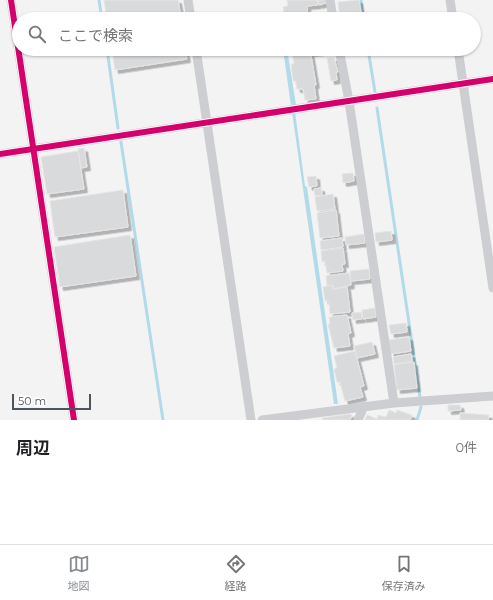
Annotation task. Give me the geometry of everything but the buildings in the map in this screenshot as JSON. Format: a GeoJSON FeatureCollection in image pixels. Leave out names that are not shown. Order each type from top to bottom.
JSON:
{"type":"FeatureCollection","features":[{"type":"Feature","properties":{"kind":"street"},"geometry":{"type":"LineString","coordinates":[[11,0],[13,12]]}},
{"type":"Feature","properties":{"kind":"street"},"geometry":{"type":"LineString","coordinates":[[188,0],[190,12]]}},
{"type":"Feature","properties":{"kind":"street"},"geometry":{"type":"LineString","coordinates":[[330,0],[332,12]]}},
{"type":"Feature","properties":{"kind":"street"},"geometry":{"type":"LineString","coordinates":[[450,0],[452,12]]}},
{"type":"Feature","properties":{"kind":"street"},"geometry":{"type":"LineString","coordinates":[[19,56],[74,420]]}},
{"type":"Feature","properties":{"kind":"street"},"geometry":{"type":"LineString","coordinates":[[197,56],[251,420]]}},
{"type":"Feature","properties":{"kind":"street"},"geometry":{"type":"LineString","coordinates":[[340,56],[349,101],[394,403]]}},
{"type":"Feature","properties":{"kind":"street"},"geometry":{"type":"LineString","coordinates":[[459,56],[493,288]]}},
{"type":"Feature","properties":{"kind":"street"},"geometry":{"type":"LineString","coordinates":[[0,154],[493,79]]}},
{"type":"Feature","properties":{"kind":"street"},"geometry":{"type":"LineString","coordinates":[[262,420],[364,406],[493,396]]}},
{"type":"Feature","properties":{"kind":"street"},"geometry":{"type":"LineString","coordinates":[[358,420],[364,406]]}},
{"type":"Feature","properties":{"kind":"water"},"geometry":{"type":"Polygon","coordinates":[[[284,56],[288,56],[296,105],[291,106],[284,56]]]}},
{"type":"Feature","properties":{"kind":"water"},"geometry":{"type":"Polygon","coordinates":[[[292,112],[295,112],[305,186],[307,187],[338,404],[334,404],[292,112]]]}},
{"type":"Feature","properties":{"kind":"waterway"},"geometry":{"type":"LineString","coordinates":[[99,0],[101,12]]}},
{"type":"Feature","properties":{"kind":"waterway"},"geometry":{"type":"LineString","coordinates":[[361,0],[362,12]]}},
{"type":"Feature","properties":{"kind":"waterway"},"geometry":{"type":"LineString","coordinates":[[108,56],[118,128]]}},
{"type":"Feature","properties":{"kind":"waterway"},"geometry":{"type":"LineString","coordinates":[[369,56],[375,92]]}},
{"type":"Feature","properties":{"kind":"waterway"},"geometry":{"type":"LineString","coordinates":[[377,108],[420,397]]}},
{"type":"Feature","properties":{"kind":"waterway"},"geometry":{"type":"LineString","coordinates":[[121,142],[163,420]]}},
{"type":"Feature","properties":{"kind":"waterway"},"geometry":{"type":"LineString","coordinates":[[417,420],[421,407]]}},
{"type":"Feature","properties":{"kind":"cycle path"},"geometry":{"type":"LineString","coordinates":[[11,0],[13,12]]}},
{"type":"Feature","properties":{"kind":"cycle path"},"geometry":{"type":"LineString","coordinates":[[19,56],[74,420]]}},
{"type":"Feature","properties":{"kind":"cycle path"},"geometry":{"type":"LineString","coordinates":[[0,154],[493,79]]}}]}
